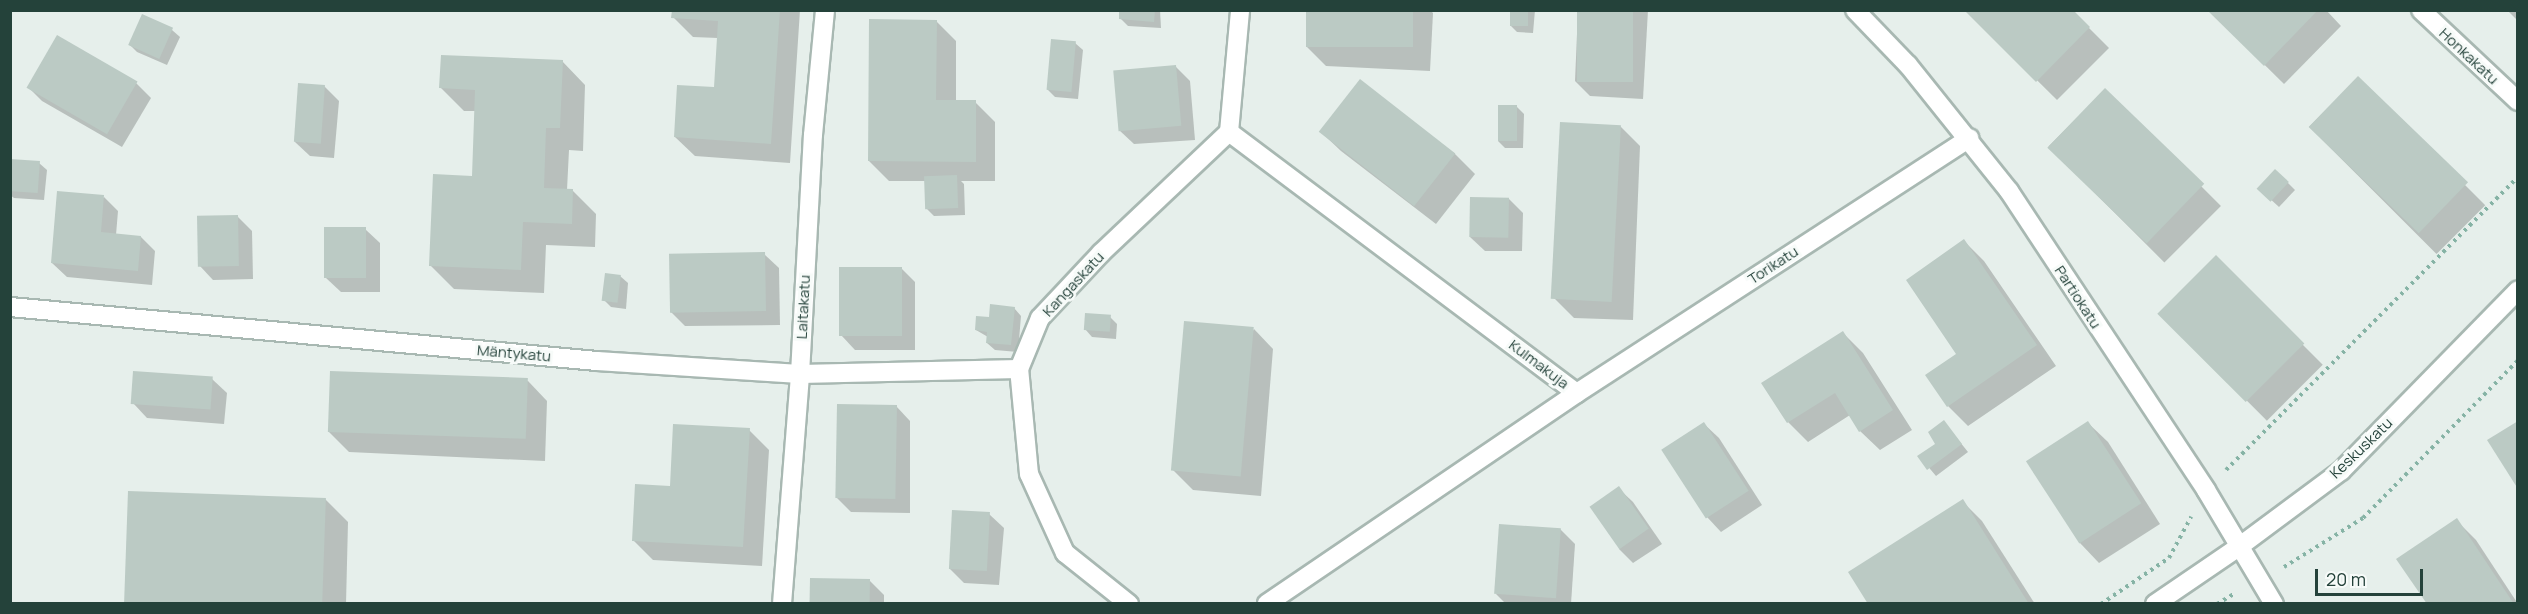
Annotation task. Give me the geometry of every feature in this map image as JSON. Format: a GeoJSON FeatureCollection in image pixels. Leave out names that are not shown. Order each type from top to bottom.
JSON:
{"type":"FeatureCollection","features":[{"type":"Feature","properties":{"kind":"street","name":"Laitakatu"},"geometry":{"type":"LineString","coordinates":[[782,603],[800,374],[813,135],[825,10]]}},
{"type":"Feature","properties":{"kind":"street"},"geometry":{"type":"LineString","coordinates":[[1229,132],[1240,10]]}},
{"type":"Feature","properties":{"kind":"street","name":"Partiokatu"},"geometry":{"type":"LineString","coordinates":[[1855,10],[1908,65],[1969,138],[2009,191],[2206,490],[2274,603]]}},
{"type":"Feature","properties":{"kind":"street","name":"Honkakatu"},"geometry":{"type":"LineString","coordinates":[[2421,10],[2517,101]]}},
{"type":"Feature","properties":{"kind":"street","name":"Kangaskatu"},"geometry":{"type":"LineString","coordinates":[[1129,603],[1065,553],[1029,474],[1019,369],[1040,318],[1101,253],[1229,132]]}},
{"type":"Feature","properties":{"kind":"street","name":"Kulmakuja"},"geometry":{"type":"LineString","coordinates":[[1229,132],[1577,393],[1267,603]]}},
{"type":"Feature","properties":{"kind":"street","name":"Torikatu"},"geometry":{"type":"LineString","coordinates":[[1577,393],[1969,138]]}},
{"type":"Feature","properties":{"kind":"street","name":"Keskuskatu"},"geometry":{"type":"LineString","coordinates":[[2155,603],[2240,546],[2341,471],[2517,290]]}},
{"type":"Feature","properties":{"kind":"street","name":"Mäntykatu"},"geometry":{"type":"LineString","coordinates":[[10,307],[597,361],[800,374],[1019,369]]}},
{"type":"Feature","properties":{"kind":"path"},"geometry":{"type":"LineString","coordinates":[[2101,603],[2169,558],[2206,490],[2517,177]]}},
{"type":"Feature","properties":{"kind":"path"},"geometry":{"type":"LineString","coordinates":[[2260,582],[2363,518],[2517,360]]}},
{"type":"Feature","properties":{"kind":"building"},"geometry":{"type":"Polygon","coordinates":[[[672,10],[780,10],[771,144],[674,137],[677,85],[714,87],[718,21],[671,18],[672,10]]]}},
{"type":"Feature","properties":{"kind":"building"},"geometry":{"type":"Polygon","coordinates":[[[1119,10],[1155,10],[1154,22],[1119,19],[1119,10]]]}},
{"type":"Feature","properties":{"kind":"building"},"geometry":{"type":"Polygon","coordinates":[[[1306,10],[1413,10],[1413,47],[1306,47],[1306,10]]]}},
{"type":"Feature","properties":{"kind":"building"},"geometry":{"type":"Polygon","coordinates":[[[1510,10],[1528,10],[1528,26],[1510,26],[1510,10]]]}},
{"type":"Feature","properties":{"kind":"building"},"geometry":{"type":"Polygon","coordinates":[[[1577,10],[1633,10],[1633,82],[1577,82],[1577,10]]]}},
{"type":"Feature","properties":{"kind":"building"},"geometry":{"type":"Polygon","coordinates":[[[1964,10],[2073,10],[2090,27],[2036,82],[1964,10]]]}},
{"type":"Feature","properties":{"kind":"building"},"geometry":{"type":"Polygon","coordinates":[[[2207,10],[2318,10],[2264,66],[2207,10]]]}},
{"type":"Feature","properties":{"kind":"building"},"geometry":{"type":"Polygon","coordinates":[[[142,14],[173,28],[159,59],[128,45],[142,14]]]}},
{"type":"Feature","properties":{"kind":"building"},"geometry":{"type":"Polygon","coordinates":[[[869,19],[937,20],[936,100],[976,100],[976,162],[868,161],[869,19]]]}},
{"type":"Feature","properties":{"kind":"building"},"geometry":{"type":"Polygon","coordinates":[[[57,35],[138,82],[107,134],[27,88],[57,35]]]}},
{"type":"Feature","properties":{"kind":"building"},"geometry":{"type":"Polygon","coordinates":[[[1051,39],[1076,41],[1071,92],[1047,90],[1051,39]]]}},
{"type":"Feature","properties":{"kind":"building"},"geometry":{"type":"Polygon","coordinates":[[[441,55],[563,60],[560,128],[546,128],[544,188],[573,189],[572,224],[523,222],[521,270],[429,266],[433,174],[472,176],[475,90],[439,88],[441,55]]]}},
{"type":"Feature","properties":{"kind":"building"},"geometry":{"type":"Polygon","coordinates":[[[1176,65],[1181,126],[1119,131],[1113,70],[1176,65]]]}},
{"type":"Feature","properties":{"kind":"building"},"geometry":{"type":"Polygon","coordinates":[[[2358,76],[2468,182],[2419,233],[2309,127],[2358,76]]]}},
{"type":"Feature","properties":{"kind":"building"},"geometry":{"type":"Polygon","coordinates":[[[1360,79],[1455,153],[1414,206],[1319,132],[1360,79]]]}},
{"type":"Feature","properties":{"kind":"building"},"geometry":{"type":"Polygon","coordinates":[[[298,83],[325,85],[321,144],[294,142],[298,83]]]}},
{"type":"Feature","properties":{"kind":"building"},"geometry":{"type":"Polygon","coordinates":[[[2105,88],[2204,184],[2147,244],[2047,148],[2105,88]]]}},
{"type":"Feature","properties":{"kind":"building"},"geometry":{"type":"Polygon","coordinates":[[[1498,105],[1517,105],[1517,141],[1498,141],[1498,105]]]}},
{"type":"Feature","properties":{"kind":"building"},"geometry":{"type":"Polygon","coordinates":[[[1560,122],[1621,125],[1612,302],[1551,299],[1560,122]]]}},
{"type":"Feature","properties":{"kind":"building"},"geometry":{"type":"Polygon","coordinates":[[[10,159],[40,161],[38,193],[10,191],[10,159]]]}},
{"type":"Feature","properties":{"kind":"building"},"geometry":{"type":"Polygon","coordinates":[[[2275,169],[2289,182],[2270,202],[2257,189],[2275,169]]]}},
{"type":"Feature","properties":{"kind":"building"},"geometry":{"type":"Polygon","coordinates":[[[957,175],[958,208],[925,209],[924,176],[957,175]]]}},
{"type":"Feature","properties":{"kind":"building"},"geometry":{"type":"Polygon","coordinates":[[[57,191],[104,195],[101,232],[141,236],[138,271],[51,263],[57,191]]]}},
{"type":"Feature","properties":{"kind":"building"},"geometry":{"type":"Polygon","coordinates":[[[1470,197],[1509,198],[1508,238],[1469,237],[1470,197]]]}},
{"type":"Feature","properties":{"kind":"building"},"geometry":{"type":"Polygon","coordinates":[[[238,215],[239,266],[198,267],[197,216],[238,215]]]}},
{"type":"Feature","properties":{"kind":"building"},"geometry":{"type":"Polygon","coordinates":[[[324,227],[366,227],[366,278],[324,278],[324,227]]]}},
{"type":"Feature","properties":{"kind":"building"},"geometry":{"type":"Polygon","coordinates":[[[1964,239],[2037,345],[1947,407],[1925,375],[1956,354],[1906,280],[1964,239]]]}},
{"type":"Feature","properties":{"kind":"building"},"geometry":{"type":"Polygon","coordinates":[[[765,252],[766,311],[670,313],[669,254],[765,252]]]}},
{"type":"Feature","properties":{"kind":"building"},"geometry":{"type":"Polygon","coordinates":[[[2216,255],[2304,343],[2246,402],[2157,314],[2216,255]]]}},
{"type":"Feature","properties":{"kind":"building"},"geometry":{"type":"Polygon","coordinates":[[[839,267],[902,267],[902,336],[839,336],[839,267]]]}},
{"type":"Feature","properties":{"kind":"building"},"geometry":{"type":"Polygon","coordinates":[[[605,273],[621,275],[617,303],[602,301],[605,273]]]}},
{"type":"Feature","properties":{"kind":"building"},"geometry":{"type":"Polygon","coordinates":[[[990,304],[1015,307],[1011,345],[986,343],[987,332],[975,330],[976,316],[989,317],[990,304]]]}},
{"type":"Feature","properties":{"kind":"building"},"geometry":{"type":"Polygon","coordinates":[[[1085,313],[1111,315],[1110,332],[1084,330],[1085,313]]]}},
{"type":"Feature","properties":{"kind":"building"},"geometry":{"type":"Polygon","coordinates":[[[1184,321],[1254,327],[1241,477],[1171,470],[1184,321]]]}},
{"type":"Feature","properties":{"kind":"building"},"geometry":{"type":"Polygon","coordinates":[[[1843,331],[1893,410],[1859,432],[1835,393],[1787,423],[1761,383],[1843,331]]]}},
{"type":"Feature","properties":{"kind":"building"},"geometry":{"type":"Polygon","coordinates":[[[133,371],[213,377],[211,410],[131,404],[133,371]]]}},
{"type":"Feature","properties":{"kind":"building"},"geometry":{"type":"Polygon","coordinates":[[[330,371],[528,378],[526,439],[328,432],[330,371]]]}},
{"type":"Feature","properties":{"kind":"building"},"geometry":{"type":"Polygon","coordinates":[[[837,404],[897,405],[895,499],[835,498],[837,404]]]}},
{"type":"Feature","properties":{"kind":"building"},"geometry":{"type":"Polygon","coordinates":[[[1944,420],[1962,444],[1927,470],[1917,456],[1935,444],[1928,432],[1944,420]]]}},
{"type":"Feature","properties":{"kind":"building"},"geometry":{"type":"Polygon","coordinates":[[[2088,421],[2141,503],[2079,543],[2026,461],[2088,421]]]}},
{"type":"Feature","properties":{"kind":"building"},"geometry":{"type":"Polygon","coordinates":[[[2518,421],[2518,489],[2487,440],[2518,421]]]}},
{"type":"Feature","properties":{"kind":"building"},"geometry":{"type":"Polygon","coordinates":[[[1704,422],[1749,491],[1706,519],[1661,450],[1704,422]]]}},
{"type":"Feature","properties":{"kind":"building"},"geometry":{"type":"Polygon","coordinates":[[[673,424],[750,428],[743,547],[632,541],[635,484],[670,486],[673,424]]]}},
{"type":"Feature","properties":{"kind":"building"},"geometry":{"type":"Polygon","coordinates":[[[1619,486],[1649,529],[1619,549],[1590,507],[1619,486]]]}},
{"type":"Feature","properties":{"kind":"building"},"geometry":{"type":"Polygon","coordinates":[[[128,491],[326,498],[322,604],[124,604],[128,491]]]}},
{"type":"Feature","properties":{"kind":"building"},"geometry":{"type":"Polygon","coordinates":[[[1963,499],[2029,604],[1868,604],[1848,572],[1963,499]]]}},
{"type":"Feature","properties":{"kind":"building"},"geometry":{"type":"Polygon","coordinates":[[[952,510],[990,512],[987,571],[949,569],[952,510]]]}},
{"type":"Feature","properties":{"kind":"building"},"geometry":{"type":"Polygon","coordinates":[[[2457,518],[2514,604],[2427,604],[2396,559],[2457,518]]]}},
{"type":"Feature","properties":{"kind":"building"},"geometry":{"type":"Polygon","coordinates":[[[1499,524],[1561,528],[1556,598],[1494,594],[1499,524]]]}},
{"type":"Feature","properties":{"kind":"building"},"geometry":{"type":"Polygon","coordinates":[[[810,578],[870,579],[870,604],[810,604],[810,578]]]}}]}
